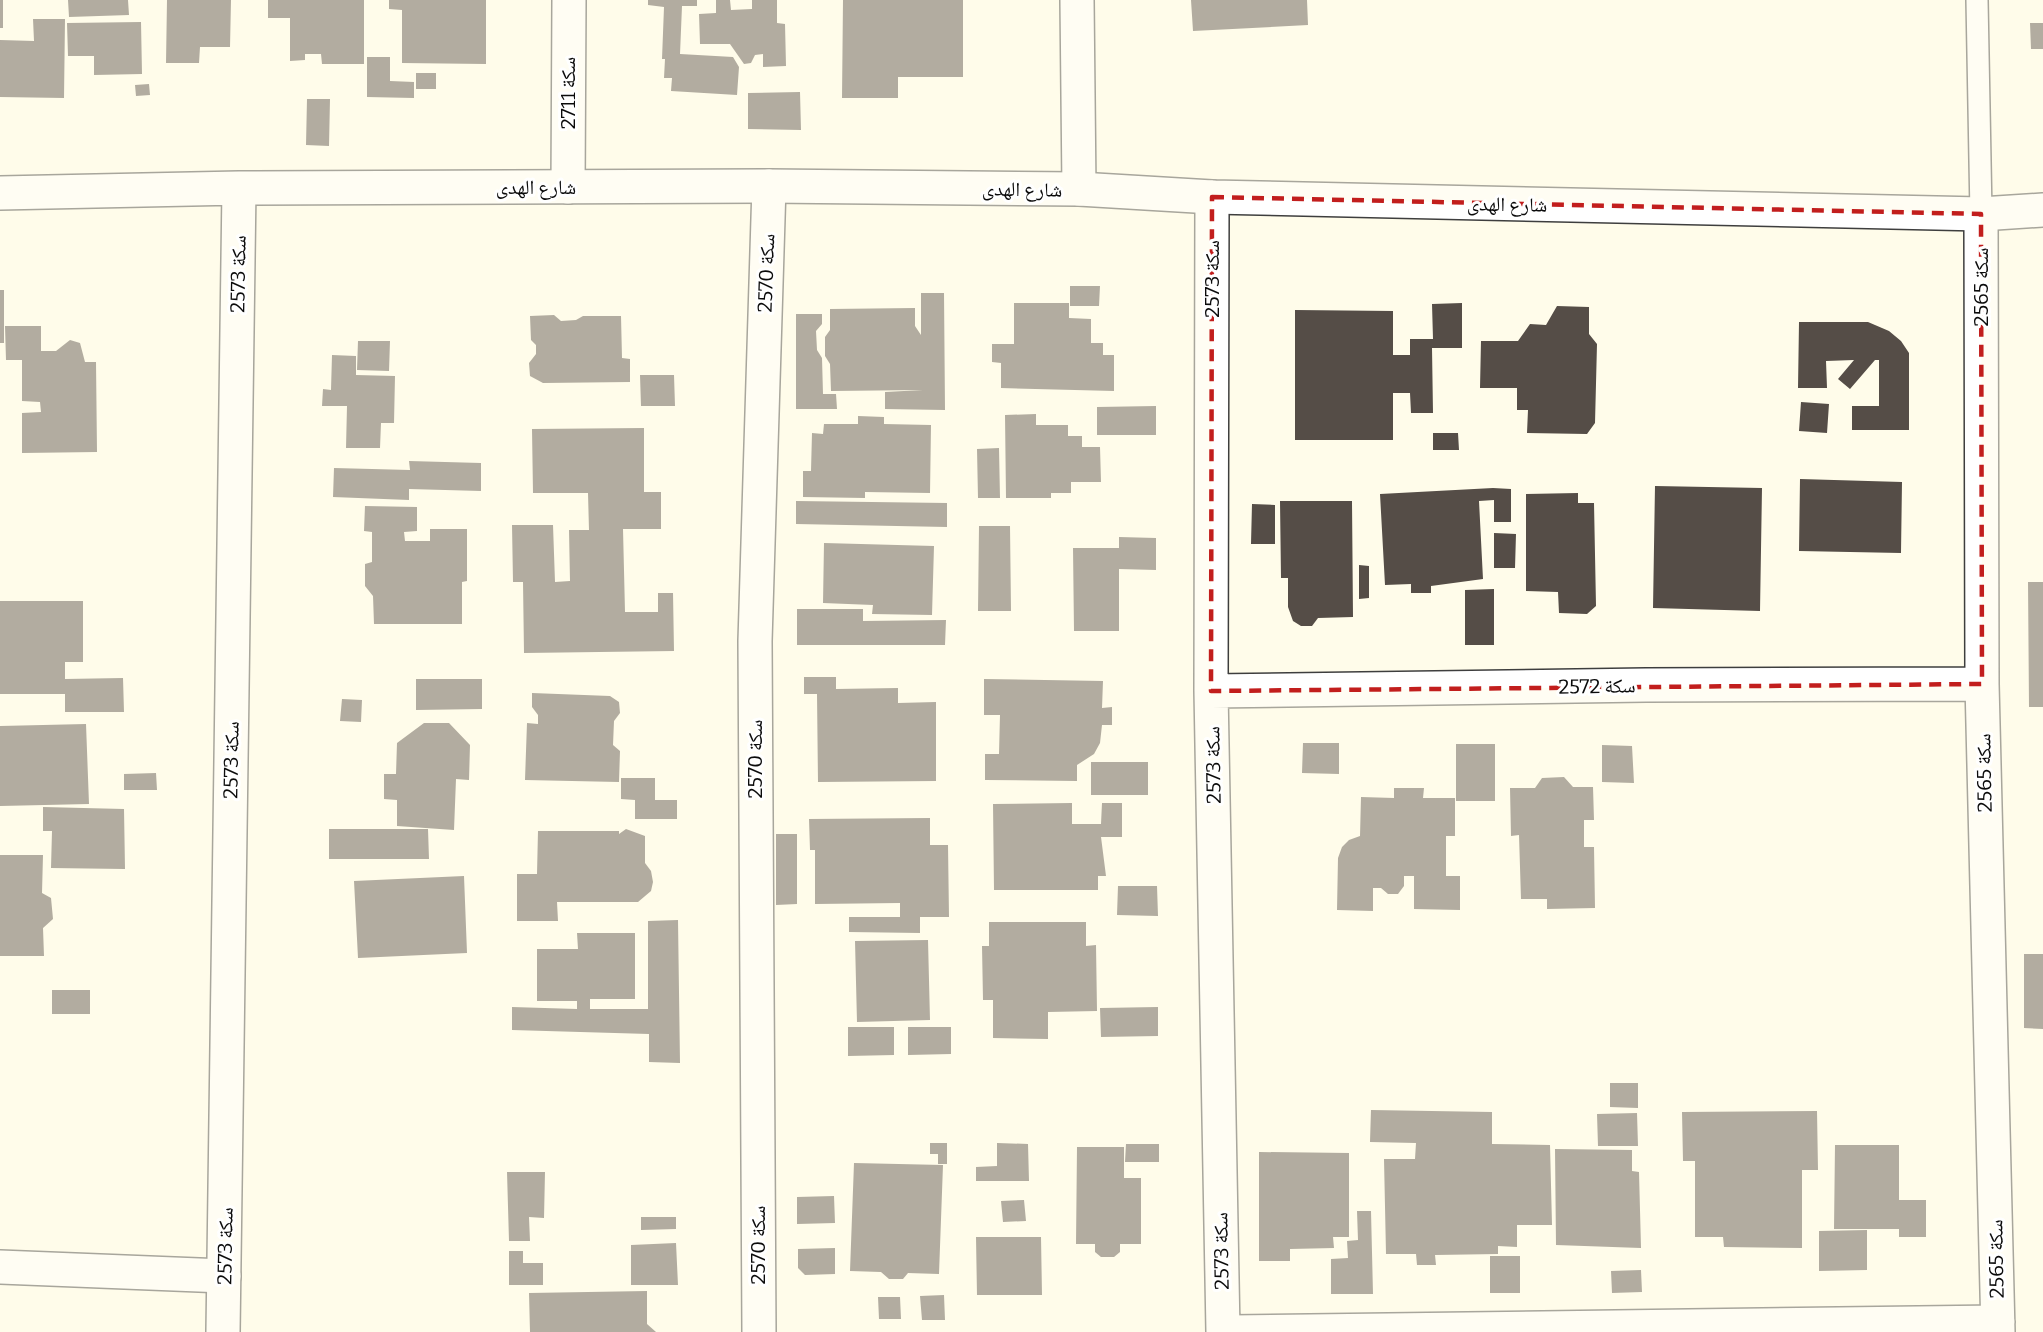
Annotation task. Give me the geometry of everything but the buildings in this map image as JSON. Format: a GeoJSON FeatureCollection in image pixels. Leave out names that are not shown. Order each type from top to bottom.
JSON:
{"type":"FeatureCollection","features":[{"type":"Feature","properties":{"kind":"street","name":"سكة 2711"},"geometry":{"type":"LineString","coordinates":[[568,187],[569,0]]}},
{"type":"Feature","properties":{"kind":"street"},"geometry":{"type":"LineString","coordinates":[[1077,0],[1079,189]]}},
{"type":"Feature","properties":{"kind":"street","name":"شارع الهدى"},"geometry":{"type":"LineString","coordinates":[[0,193],[239,188],[769,186],[1079,189],[1212,197],[1981,214],[2043,210]]}},
{"type":"Feature","properties":{"kind":"street","name":"سكة 2570"},"geometry":{"type":"LineString","coordinates":[[759,1332],[755,640],[769,186]]}},
{"type":"Feature","properties":{"kind":"street","name":"سكة 2573"},"geometry":{"type":"LineString","coordinates":[[223,1332],[239,188]]}},
{"type":"Feature","properties":{"kind":"street","name":"سكة 2573"},"geometry":{"type":"LineString","coordinates":[[1212,197],[1211,691],[1223,1332]]}},
{"type":"Feature","properties":{"kind":"street","name":"سكة 2565"},"geometry":{"type":"LineString","coordinates":[[1981,214],[1982,684],[1998,1327]]}},
{"type":"Feature","properties":{"kind":"street","name":"سكة 2572"},"geometry":{"type":"LineString","coordinates":[[1211,691],[1646,685],[1982,684]]}},
{"type":"Feature","properties":{"kind":"street"},"geometry":{"type":"LineString","coordinates":[[0,1267],[224,1276]]}},
{"type":"Feature","properties":{"kind":"street"},"geometry":{"type":"LineString","coordinates":[[1232,1332],[1998,1327]]}},
{"type":"Feature","properties":{"kind":"lane"},"geometry":{"type":"LineString","coordinates":[[1977,0],[1981,214]]}},
{"type":"Feature","properties":{"kind":"highlighted area"},"geometry":{"type":"Polygon","coordinates":[[[1212,197],[1981,214],[1982,684],[1211,691],[1212,197]]]}}]}
